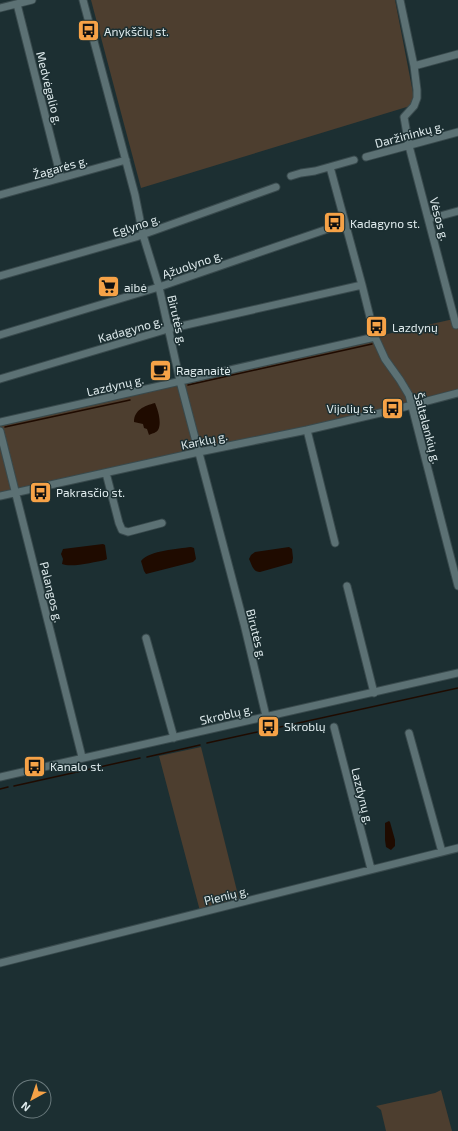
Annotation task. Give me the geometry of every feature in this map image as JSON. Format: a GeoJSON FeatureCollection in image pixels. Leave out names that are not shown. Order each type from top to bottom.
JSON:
{"type":"FeatureCollection","features":[{"type":"Feature","properties":{"kind":"street"},"geometry":{"type":"LineString","coordinates":[[0,8],[32,0]]}},
{"type":"Feature","properties":{"kind":"street","name":"Birutės g."},"geometry":{"type":"LineString","coordinates":[[83,0],[135,195],[143,235],[159,287],[180,381],[244,624],[266,716]]}},
{"type":"Feature","properties":{"kind":"street"},"geometry":{"type":"LineString","coordinates":[[400,0],[414,66],[458,54]]}},
{"type":"Feature","properties":{"kind":"street","name":"Medvėgalio g."},"geometry":{"type":"LineString","coordinates":[[17,4],[61,178]]}},
{"type":"Feature","properties":{"kind":"street","name":"Vėsos g."},"geometry":{"type":"LineString","coordinates":[[414,66],[417,98],[414,106],[404,117],[409,146],[456,326]]}},
{"type":"Feature","properties":{"kind":"street","name":"Daržininkų g."},"geometry":{"type":"LineString","coordinates":[[366,157],[458,132]]}},
{"type":"Feature","properties":{"kind":"street","name":"Žagarės g."},"geometry":{"type":"LineString","coordinates":[[0,195],[126,160]]}},
{"type":"Feature","properties":{"kind":"street"},"geometry":{"type":"LineString","coordinates":[[291,176],[354,160]]}},
{"type":"Feature","properties":{"kind":"street","name":"Šaltalankių g."},"geometry":{"type":"LineString","coordinates":[[330,167],[375,338],[385,359],[409,395],[458,586]]}},
{"type":"Feature","properties":{"kind":"street","name":"Eglyno g."},"geometry":{"type":"LineString","coordinates":[[0,276],[143,235],[276,187]]}},
{"type":"Feature","properties":{"kind":"street"},"geometry":{"type":"LineString","coordinates":[[429,219],[458,211]]}},
{"type":"Feature","properties":{"kind":"street","name":"Ąžuolyno g."},"geometry":{"type":"LineString","coordinates":[[0,336],[159,287],[345,223]]}},
{"type":"Feature","properties":{"kind":"street","name":"Kadagyno g."},"geometry":{"type":"LineString","coordinates":[[0,379],[168,329],[362,285]]}},
{"type":"Feature","properties":{"kind":"street","name":"Lazdynų g."},"geometry":{"type":"LineString","coordinates":[[0,422],[375,338]]}},
{"type":"Feature","properties":{"kind":"street","name":"Karklų g."},"geometry":{"type":"LineString","coordinates":[[0,496],[307,430],[458,393]]}},
{"type":"Feature","properties":{"kind":"street"},"geometry":{"type":"LineString","coordinates":[[307,430],[335,543]]}},
{"type":"Feature","properties":{"kind":"street","name":"Palangos g."},"geometry":{"type":"LineString","coordinates":[[0,432],[82,757]]}},
{"type":"Feature","properties":{"kind":"street"},"geometry":{"type":"LineString","coordinates":[[106,473],[118,523],[122,530],[128,532],[162,523]]}},
{"type":"Feature","properties":{"kind":"street"},"geometry":{"type":"LineString","coordinates":[[346,586],[374,693]]}},
{"type":"Feature","properties":{"kind":"street"},"geometry":{"type":"LineString","coordinates":[[146,638],[174,738]]}},
{"type":"Feature","properties":{"kind":"street","name":"Skroblų g."},"geometry":{"type":"LineString","coordinates":[[0,776],[458,673]]}},
{"type":"Feature","properties":{"kind":"street","name":"Lazdynų g."},"geometry":{"type":"LineString","coordinates":[[334,727],[371,869]]}},
{"type":"Feature","properties":{"kind":"street"},"geometry":{"type":"LineString","coordinates":[[409,733],[442,852]]}},
{"type":"Feature","properties":{"kind":"street","name":"Pienių g."},"geometry":{"type":"LineString","coordinates":[[0,963],[458,848]]}},
{"type":"Feature","properties":{"kind":"shaded area"},"geometry":{"type":"Polygon","coordinates":[[[91,0],[395,0],[414,98],[410,106],[141,188],[91,0]]]}},
{"type":"Feature","properties":{"kind":"shaded area"},"geometry":{"type":"Polygon","coordinates":[[[458,318],[458,395],[0,496],[0,422],[458,318]]]}},
{"type":"Feature","properties":{"kind":"shaded area"},"geometry":{"type":"Polygon","coordinates":[[[155,403],[160,424],[156,432],[149,435],[143,424],[134,422],[134,418],[140,409],[155,403]]]}},
{"type":"Feature","properties":{"kind":"shaded area"},"geometry":{"type":"Polygon","coordinates":[[[105,545],[107,559],[105,560],[77,565],[62,564],[63,559],[61,554],[63,549],[105,545]]]}},
{"type":"Feature","properties":{"kind":"shaded area"},"geometry":{"type":"Polygon","coordinates":[[[191,547],[194,548],[196,559],[193,562],[146,574],[144,571],[141,561],[145,557],[157,552],[191,547]]]}},
{"type":"Feature","properties":{"kind":"shaded area"},"geometry":{"type":"Polygon","coordinates":[[[289,547],[292,549],[292,563],[258,572],[254,569],[249,559],[255,552],[289,547]]]}},
{"type":"Feature","properties":{"kind":"shaded area"},"geometry":{"type":"Polygon","coordinates":[[[201,747],[239,899],[200,911],[159,756],[201,747]]]}},
{"type":"Feature","properties":{"kind":"shaded area"},"geometry":{"type":"Polygon","coordinates":[[[389,821],[395,840],[395,846],[391,850],[386,847],[385,840],[385,823],[389,821]]]}},
{"type":"Feature","properties":{"kind":"shaded area"},"geometry":{"type":"Polygon","coordinates":[[[441,1090],[452,1131],[386,1131],[381,1110],[376,1106],[435,1093],[441,1090]]]}},
{"type":"Feature","properties":{"kind":"waterway"},"geometry":{"type":"LineString","coordinates":[[188,385],[372,344]]}},
{"type":"Feature","properties":{"kind":"waterway"},"geometry":{"type":"LineString","coordinates":[[5,427],[130,400]]}},
{"type":"Feature","properties":{"kind":"waterway"},"geometry":{"type":"LineString","coordinates":[[207,743],[458,688]]}},
{"type":"Feature","properties":{"kind":"waterway"},"geometry":{"type":"LineString","coordinates":[[147,757],[200,745]]}},
{"type":"Feature","properties":{"kind":"waterway"},"geometry":{"type":"LineString","coordinates":[[14,786],[140,758]]}},
{"type":"Feature","properties":{"kind":"waterway"},"geometry":{"type":"LineString","coordinates":[[0,789],[8,787]]}},
{"type":"Feature","properties":{"kind":"place","name":"Anykščių st."},"geometry":{"type":"Point","coordinates":[89,31]}},
{"type":"Feature","properties":{"kind":"place","name":"Kadagyno st."},"geometry":{"type":"Point","coordinates":[334,223]}},
{"type":"Feature","properties":{"kind":"place","name":"aibė"},"geometry":{"type":"Point","coordinates":[108,287]}},
{"type":"Feature","properties":{"kind":"place","name":"Lazdynų"},"geometry":{"type":"Point","coordinates":[377,327]}},
{"type":"Feature","properties":{"kind":"place","name":"Raganaitė"},"geometry":{"type":"Point","coordinates":[161,370]}},
{"type":"Feature","properties":{"kind":"place","name":"Vijolių st."},"geometry":{"type":"Point","coordinates":[392,408]}},
{"type":"Feature","properties":{"kind":"place","name":"Pakrasčio st."},"geometry":{"type":"Point","coordinates":[40,492]}},
{"type":"Feature","properties":{"kind":"place","name":"Skroblų"},"geometry":{"type":"Point","coordinates":[268,726]}},
{"type":"Feature","properties":{"kind":"place","name":"Kanalo st."},"geometry":{"type":"Point","coordinates":[34,766]}}]}
